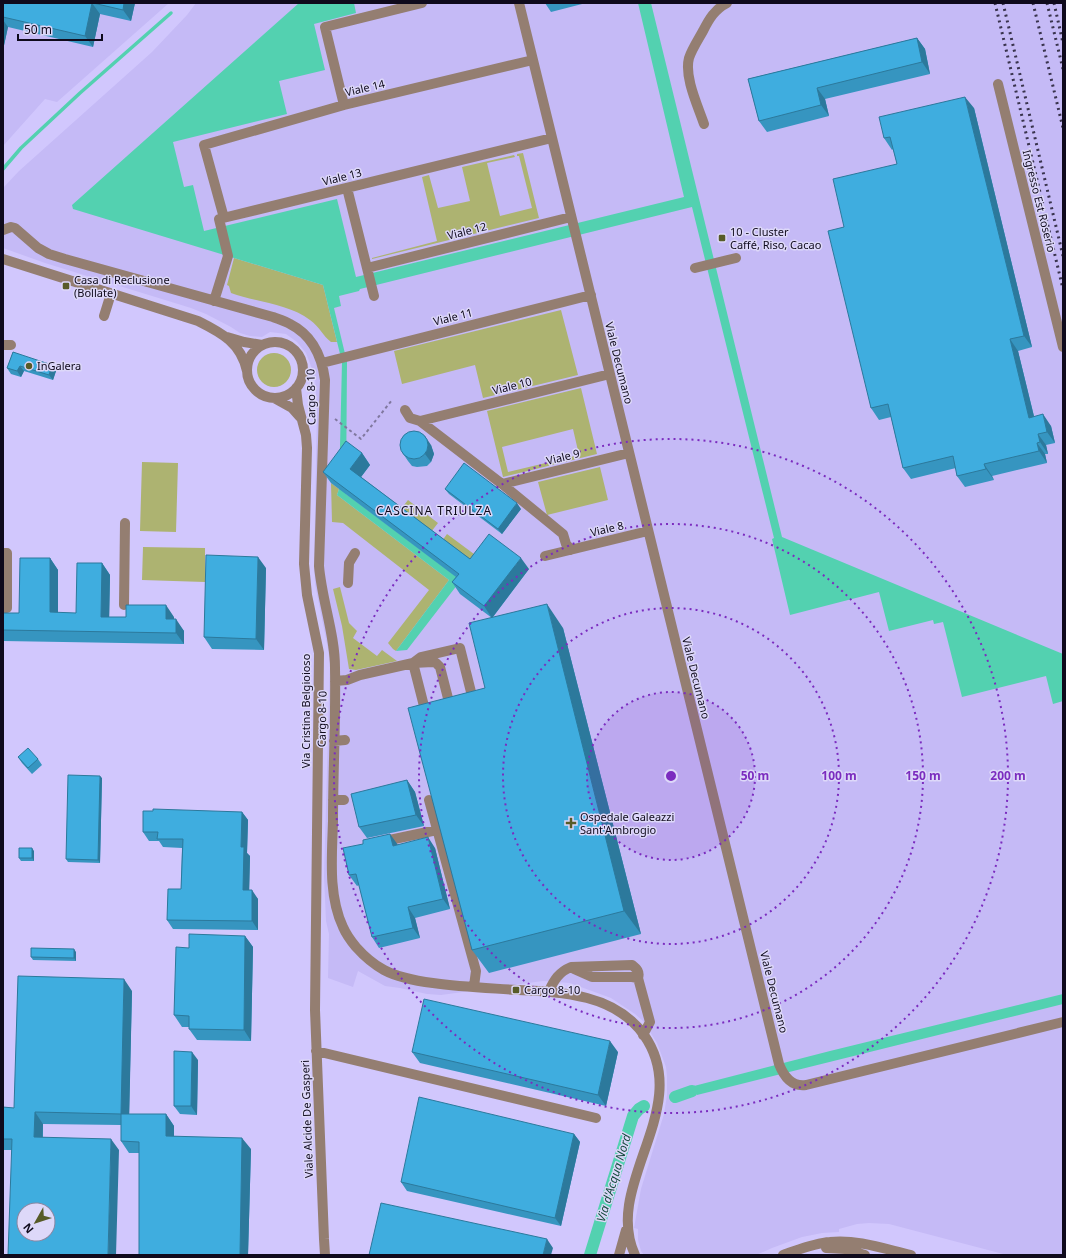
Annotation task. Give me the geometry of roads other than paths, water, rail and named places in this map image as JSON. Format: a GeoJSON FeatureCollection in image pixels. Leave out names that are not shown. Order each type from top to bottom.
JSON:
{"type":"FeatureCollection","features":[{"type":"Feature","properties":{"kind":"street"},"geometry":{"type":"LineString","coordinates":[[344,105],[325,27],[422,3]]}},
{"type":"Feature","properties":{"kind":"street","name":"Viale Decumano"},"geometry":{"type":"LineString","coordinates":[[519,3],[781,1069],[791,1082],[801,1086],[1063,1022]]}},
{"type":"Feature","properties":{"kind":"street"},"geometry":{"type":"LineString","coordinates":[[704,124],[687,67],[691,52],[711,17],[715,11],[727,3]]}},
{"type":"Feature","properties":{"kind":"street","name":"Viale 14"},"geometry":{"type":"LineString","coordinates":[[224,218],[204,145],[344,105],[533,60]]}},
{"type":"Feature","properties":{"kind":"street","name":"Ingresso Est Roserio"},"geometry":{"type":"LineString","coordinates":[[998,84],[1063,347]]}},
{"type":"Feature","properties":{"kind":"street","name":"Viale 13"},"geometry":{"type":"LineString","coordinates":[[224,218],[552,138]]}},
{"type":"Feature","properties":{"kind":"street"},"geometry":{"type":"LineString","coordinates":[[347,188],[374,296]]}},
{"type":"Feature","properties":{"kind":"street","name":"Viale 12"},"geometry":{"type":"LineString","coordinates":[[367,268],[572,217]]}},
{"type":"Feature","properties":{"kind":"street"},"geometry":{"type":"LineString","coordinates":[[214,301],[228,256],[219,219],[224,218]]}},
{"type":"Feature","properties":{"kind":"street","name":"Cargo 8-10"},"geometry":{"type":"LineString","coordinates":[[3,230],[15,228],[38,248],[64,259],[273,317],[291,324],[304,333],[313,344],[322,362],[325,380],[319,566],[321,586],[334,653],[333,893],[343,928],[353,943],[372,963],[386,971],[419,982],[549,991],[587,998],[613,1008],[627,1018],[643,1035],[654,1054],[658,1068],[659,1096],[652,1129],[632,1191],[628,1222]]}},
{"type":"Feature","properties":{"kind":"street"},"geometry":{"type":"LineString","coordinates":[[695,268],[736,258]]}},
{"type":"Feature","properties":{"kind":"street"},"geometry":{"type":"LineString","coordinates":[[3,259],[198,321],[226,337],[262,345],[281,343],[290,347],[297,353],[301,361],[303,371],[301,380],[296,388],[290,394],[283,397],[274,398],[266,397],[256,390],[249,379],[245,360],[240,352],[226,337]]}},
{"type":"Feature","properties":{"kind":"street","name":"Viale 11"},"geometry":{"type":"LineString","coordinates":[[322,362],[591,296]]}},
{"type":"Feature","properties":{"kind":"street"},"geometry":{"type":"LineString","coordinates":[[104,316],[109,300]]}},
{"type":"Feature","properties":{"kind":"street"},"geometry":{"type":"LineString","coordinates":[[247,371],[251,356],[262,345]]}},
{"type":"Feature","properties":{"kind":"street","name":"Viale 10"},"geometry":{"type":"LineString","coordinates":[[420,421],[610,374]]}},
{"type":"Feature","properties":{"kind":"street","name":"Via Cristina Belgioioso"},"geometry":{"type":"LineString","coordinates":[[296,388],[298,405],[306,435],[307,448],[304,564],[307,595],[319,652],[315,982]]}},
{"type":"Feature","properties":{"kind":"street"},"geometry":{"type":"LineString","coordinates":[[274,398],[292,408],[301,419]]}},
{"type":"Feature","properties":{"kind":"street"},"geometry":{"type":"LineString","coordinates":[[405,410],[410,418],[420,421],[502,484],[563,534],[566,544],[571,550]]}},
{"type":"Feature","properties":{"kind":"street","name":"Viale 9"},"geometry":{"type":"LineString","coordinates":[[502,484],[629,453]]}},
{"type":"Feature","properties":{"kind":"street"},"geometry":{"type":"LineString","coordinates":[[124,605],[125,523]]}},
{"type":"Feature","properties":{"kind":"street","name":"Viale 8"},"geometry":{"type":"LineString","coordinates":[[545,556],[648,531]]}},
{"type":"Feature","properties":{"kind":"street"},"geometry":{"type":"LineString","coordinates":[[3,553],[7,553],[7,608],[3,608]]}},
{"type":"Feature","properties":{"kind":"street"},"geometry":{"type":"LineString","coordinates":[[348,583],[349,563],[355,553]]}},
{"type":"Feature","properties":{"kind":"street"},"geometry":{"type":"LineString","coordinates":[[460,648],[475,708],[435,719],[431,718],[425,710],[413,663],[421,657],[460,648]]}},
{"type":"Feature","properties":{"kind":"street"},"geometry":{"type":"LineString","coordinates":[[335,681],[347,680],[360,675],[413,663],[433,662],[440,668],[452,714]]}},
{"type":"Feature","properties":{"kind":"street"},"geometry":{"type":"LineString","coordinates":[[334,741],[345,740]]}},
{"type":"Feature","properties":{"kind":"street"},"geometry":{"type":"LineString","coordinates":[[333,800],[344,800]]}},
{"type":"Feature","properties":{"kind":"street"},"geometry":{"type":"LineString","coordinates":[[429,800],[476,971],[474,986]]}},
{"type":"Feature","properties":{"kind":"street"},"geometry":{"type":"LineString","coordinates":[[372,844],[437,830]]}},
{"type":"Feature","properties":{"kind":"street"},"geometry":{"type":"LineString","coordinates":[[332,851],[343,850]]}},
{"type":"Feature","properties":{"kind":"street"},"geometry":{"type":"LineString","coordinates":[[549,991],[558,976],[564,970],[571,967],[592,976],[638,978],[650,1022],[643,1035]]}},
{"type":"Feature","properties":{"kind":"street","name":"Viale Alcide De Gasperi"},"geometry":{"type":"LineString","coordinates":[[315,982],[316,1051],[324,1239],[326,1255]]}},
{"type":"Feature","properties":{"kind":"street"},"geometry":{"type":"LineString","coordinates":[[316,1051],[596,1118]]}},
{"type":"Feature","properties":{"kind":"street"},"geometry":{"type":"LineString","coordinates":[[619,1255],[628,1222]]}},
{"type":"Feature","properties":{"kind":"street"},"geometry":{"type":"LineString","coordinates":[[628,1222],[631,1244],[635,1255]]}},
{"type":"Feature","properties":{"kind":"street"},"geometry":{"type":"LineString","coordinates":[[783,1255],[818,1243],[841,1241],[854,1242],[911,1255]]}},
{"type":"Feature","properties":{"kind":"street"},"geometry":{"type":"LineString","coordinates":[[795,1251],[833,1248],[850,1250],[865,1255]]}},
{"type":"Feature","properties":{"kind":"waterway"},"geometry":{"type":"LineString","coordinates":[[3,169],[21,148],[80,93],[171,13]]}},
{"type":"Feature","properties":{"kind":"waterway","name":"Via d'Acqua Nord"},"geometry":{"type":"LineString","coordinates":[[675,1097],[692,1091]]}},
{"type":"Feature","properties":{"kind":"waterway","name":"Via d'Acqua Nord"},"geometry":{"type":"LineString","coordinates":[[590,1255],[633,1116],[644,1106]]}},
{"type":"Feature","properties":{"kind":"railway"},"geometry":{"type":"LineString","coordinates":[[995,3],[1063,289]]}},
{"type":"Feature","properties":{"kind":"railway"},"geometry":{"type":"LineString","coordinates":[[1003,3],[1063,256]]}},
{"type":"Feature","properties":{"kind":"railway"},"geometry":{"type":"LineString","coordinates":[[1033,3],[1063,128]]}},
{"type":"Feature","properties":{"kind":"railway"},"geometry":{"type":"LineString","coordinates":[[1047,3],[1063,69]]}},
{"type":"Feature","properties":{"kind":"railway"},"geometry":{"type":"LineString","coordinates":[[1054,3],[1063,43]]}},
{"type":"Feature","properties":{"kind":"place","name":"10 - Cluster Caffé, Riso, Cacao"},"geometry":{"type":"Point","coordinates":[722,238]}},
{"type":"Feature","properties":{"kind":"place","name":"Casa di Reclusione (Bollate)"},"geometry":{"type":"Point","coordinates":[66,286]}},
{"type":"Feature","properties":{"kind":"place","name":"InGalera"},"geometry":{"type":"Point","coordinates":[29,366]}},
{"type":"Feature","properties":{"kind":"place","name":"Ospedale Galeazzi Sant'Ambrogio"},"geometry":{"type":"Point","coordinates":[571,823]}},
{"type":"Feature","properties":{"kind":"place","name":"Cargo 8-10"},"geometry":{"type":"Point","coordinates":[516,990]}},
{"type":"Feature","properties":{"kind":"district","name":"CASCINA TRIULZA"},"geometry":{"type":"Point","coordinates":[434,511]}}]}
